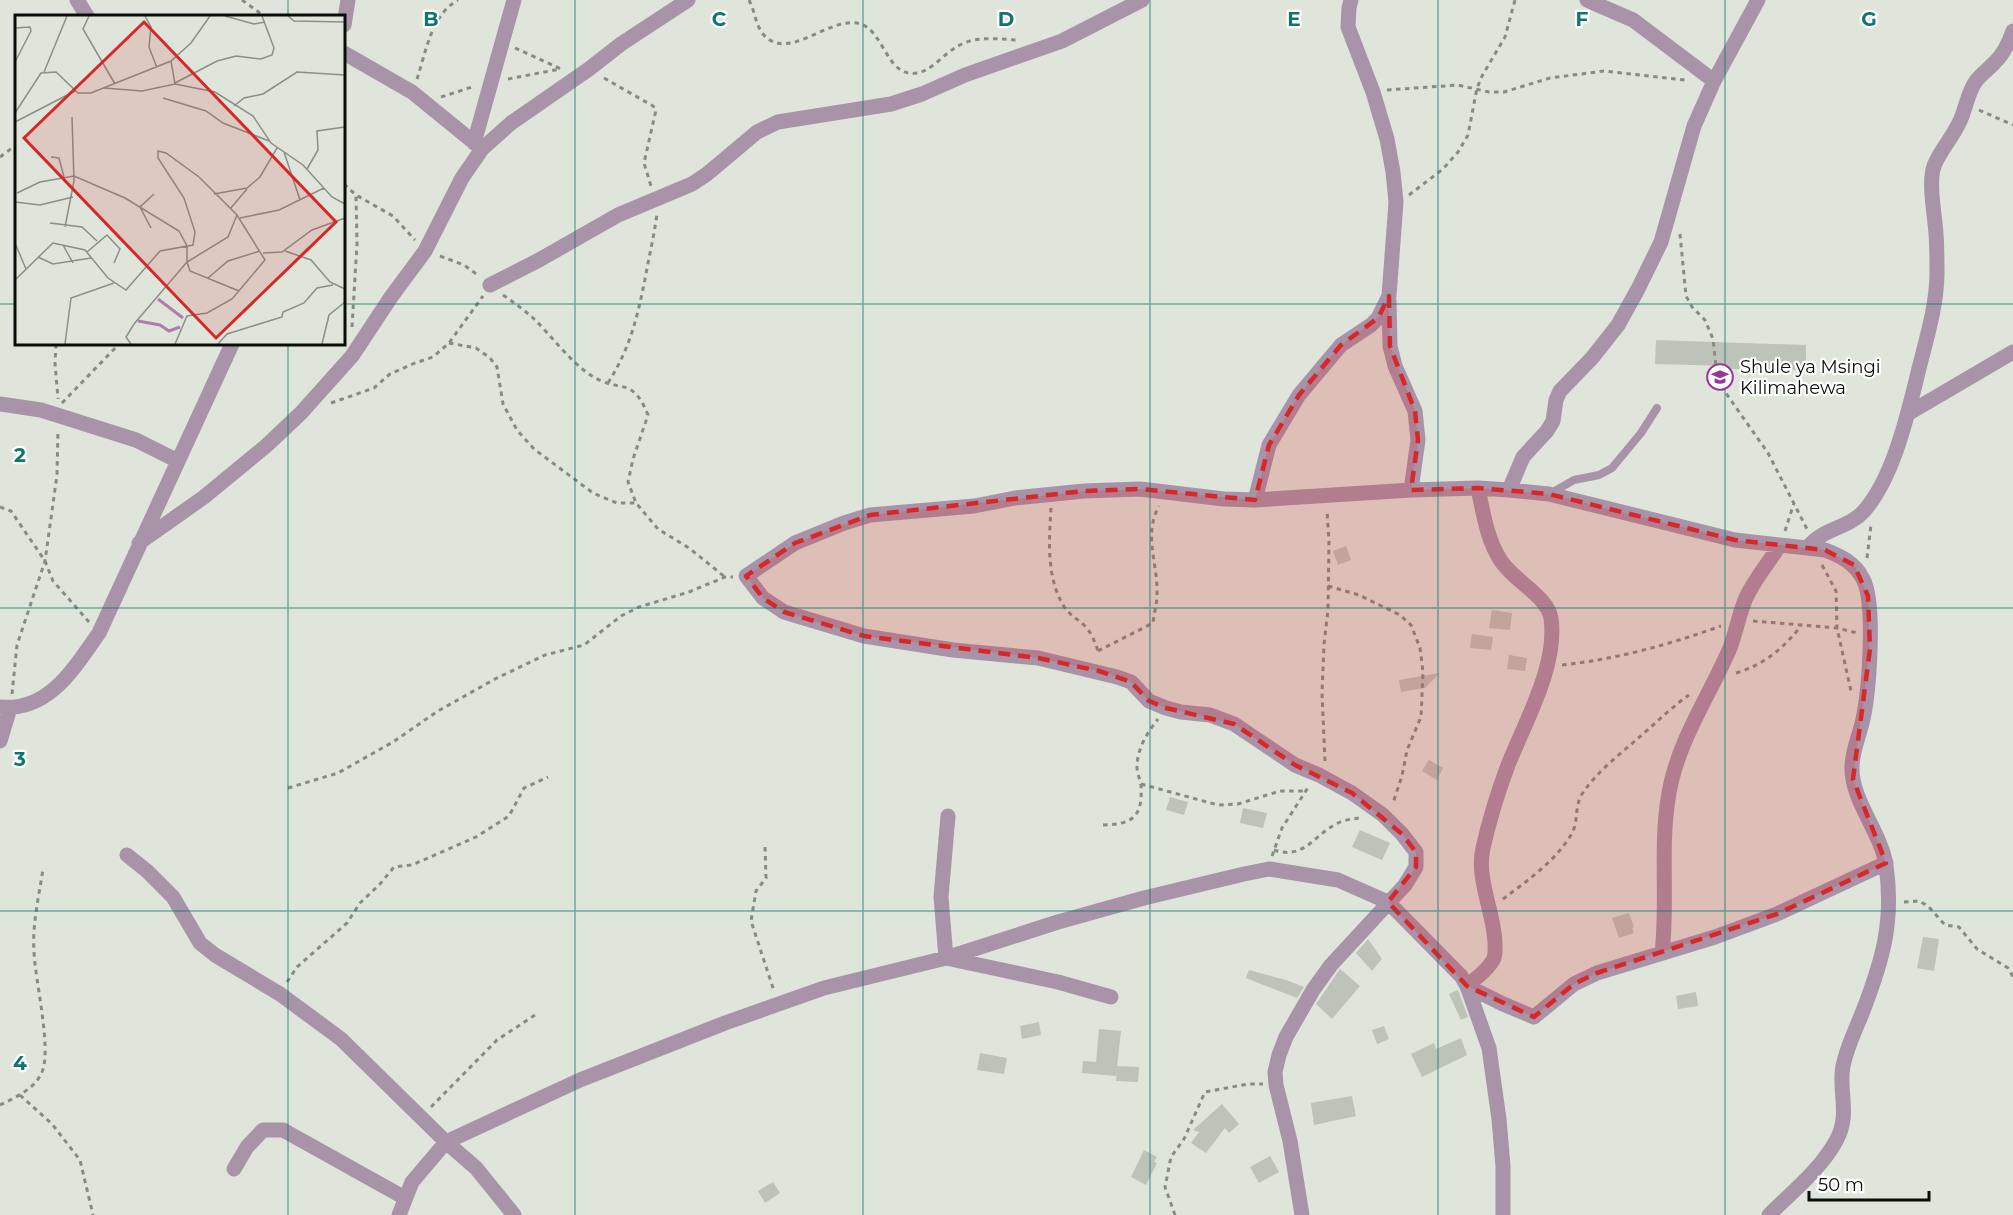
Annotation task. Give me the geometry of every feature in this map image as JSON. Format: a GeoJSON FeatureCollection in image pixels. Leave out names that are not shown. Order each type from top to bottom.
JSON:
{"type":"FeatureCollection","features":[{"type":"Feature","properties":{"kind":"street"},"geometry":{"type":"LineString","coordinates":[[77,0],[86,15]]}},
{"type":"Feature","properties":{"kind":"street"},"geometry":{"type":"LineString","coordinates":[[345,19],[348,0]]}},
{"type":"Feature","properties":{"kind":"street"},"geometry":{"type":"LineString","coordinates":[[139,543],[204,497],[266,446],[301,413],[352,356],[425,251],[478,146],[514,0]]}},
{"type":"Feature","properties":{"kind":"street"},"geometry":{"type":"LineString","coordinates":[[478,146],[621,44],[688,0]]}},
{"type":"Feature","properties":{"kind":"street"},"geometry":{"type":"LineString","coordinates":[[490,285],[618,215],[692,184],[757,132],[778,122],[891,104],[922,94],[965,75],[1062,41],[1142,0]]}},
{"type":"Feature","properties":{"kind":"street"},"geometry":{"type":"LineString","coordinates":[[1351,0],[1348,8],[1348,27],[1373,92],[1387,139],[1396,202],[1389,296],[1390,346],[1395,366],[1415,411],[1418,440],[1411,490]]}},
{"type":"Feature","properties":{"kind":"street"},"geometry":{"type":"LineString","coordinates":[[1587,0],[1633,20],[1711,79]]}},
{"type":"Feature","properties":{"kind":"street"},"geometry":{"type":"LineString","coordinates":[[1509,490],[1523,457],[1553,421],[1556,400],[1560,391],[1593,358],[1618,325],[1638,290],[1661,242],[1690,137],[1711,79],[1758,0]]}},
{"type":"Feature","properties":{"kind":"street"},"geometry":{"type":"LineString","coordinates":[[1810,545],[1820,535],[1855,520],[1873,500],[1892,459],[1909,413],[1932,324],[1937,277],[1937,238],[1932,179],[1934,168],[1952,139],[1976,80],[1998,60],[2013,31]]}},
{"type":"Feature","properties":{"kind":"street"},"geometry":{"type":"LineString","coordinates":[[345,54],[412,92],[478,146]]}},
{"type":"Feature","properties":{"kind":"street"},"geometry":{"type":"LineString","coordinates":[[1255,500],[1269,444],[1299,394],[1341,345],[1378,318],[1389,296]]}},
{"type":"Feature","properties":{"kind":"street"},"geometry":{"type":"LineString","coordinates":[[0,741],[5,708],[36,703],[51,693],[79,662],[99,633],[232,345]]}},
{"type":"Feature","properties":{"kind":"street"},"geometry":{"type":"LineString","coordinates":[[1909,413],[2013,352]]}},
{"type":"Feature","properties":{"kind":"street"},"geometry":{"type":"LineString","coordinates":[[0,404],[41,410],[136,440],[178,461]]}},
{"type":"Feature","properties":{"kind":"street"},"geometry":{"type":"LineString","coordinates":[[1467,986],[1490,965],[1495,957],[1495,926],[1483,874],[1482,851],[1508,767],[1548,666],[1551,644],[1551,618],[1546,604],[1520,583],[1500,559],[1489,536],[1478,488]]}},
{"type":"Feature","properties":{"kind":"street"},"geometry":{"type":"LineString","coordinates":[[1302,1215],[1290,1141],[1275,1072],[1286,1037],[1312,990],[1331,965],[1405,885],[1416,867],[1416,852],[1402,834],[1383,815],[1352,794],[1319,775],[1295,765],[1234,724],[1210,715],[1166,708],[1149,700],[1131,682],[1099,671],[1038,658],[953,650],[864,636],[784,612],[763,598],[746,576],[795,543],[870,515],[963,508],[1015,498],[1084,491],[1140,489],[1224,499],[1255,500],[1411,490],[1478,488],[1509,490],[1550,494],[1735,540],[1779,546],[1810,545],[1839,555],[1854,565],[1864,580],[1868,596],[1868,680],[1864,717],[1852,765],[1853,780],[1875,828],[1886,863],[1889,909],[1887,936],[1876,976],[1846,1049],[1842,1069],[1843,1118],[1837,1139],[1824,1160],[1769,1215]]}},
{"type":"Feature","properties":{"kind":"street"},"geometry":{"type":"LineString","coordinates":[[1662,953],[1665,928],[1663,889],[1668,798],[1675,763],[1730,648],[1745,601],[1779,546]]}},
{"type":"Feature","properties":{"kind":"street"},"geometry":{"type":"LineString","coordinates":[[946,958],[941,897],[948,816]]}},
{"type":"Feature","properties":{"kind":"street"},"geometry":{"type":"LineString","coordinates":[[127,855],[147,871],[172,897],[200,943],[215,955],[280,994],[341,1039],[446,1142],[476,1168],[514,1215]]}},
{"type":"Feature","properties":{"kind":"street"},"geometry":{"type":"LineString","coordinates":[[1467,986],[1534,1017],[1574,984],[1597,973],[1715,937],[1777,914],[1886,863]]}},
{"type":"Feature","properties":{"kind":"street"},"geometry":{"type":"LineString","coordinates":[[399,1215],[412,1182],[446,1142],[580,1080],[824,988],[946,958],[1058,922],[1144,898],[1269,869],[1338,880],[1388,902],[1461,976],[1467,986],[1489,1048],[1503,1166],[1503,1215]]}},
{"type":"Feature","properties":{"kind":"street"},"geometry":{"type":"LineString","coordinates":[[946,958],[1058,982],[1111,997]]}},
{"type":"Feature","properties":{"kind":"street"},"geometry":{"type":"LineString","coordinates":[[234,1169],[247,1147],[263,1130],[283,1130],[405,1198]]}},
{"type":"Feature","properties":{"kind":"lane"},"geometry":{"type":"LineString","coordinates":[[1550,494],[1574,480],[1599,475],[1612,468],[1641,433],[1657,408]]}},
{"type":"Feature","properties":{"kind":"path"},"geometry":{"type":"LineString","coordinates":[[242,0],[263,15]]}},
{"type":"Feature","properties":{"kind":"path"},"geometry":{"type":"LineString","coordinates":[[412,92],[434,26],[447,6],[458,0]]}},
{"type":"Feature","properties":{"kind":"path"},"geometry":{"type":"LineString","coordinates":[[749,0],[761,31],[769,41],[787,44],[810,38],[830,27],[845,23],[863,25],[874,35],[898,69],[906,73],[920,73],[956,46],[975,39],[1019,40]]}},
{"type":"Feature","properties":{"kind":"path"},"geometry":{"type":"LineString","coordinates":[[1396,202],[1443,169],[1458,152],[1468,135],[1477,88],[1505,37],[1515,0]]}},
{"type":"Feature","properties":{"kind":"path"},"geometry":{"type":"LineString","coordinates":[[502,44],[540,58],[561,69]]}},
{"type":"Feature","properties":{"kind":"path"},"geometry":{"type":"LineString","coordinates":[[427,103],[492,82],[561,69],[589,69],[653,106],[656,110],[644,163],[651,186],[658,197],[651,253],[633,336],[608,383]]}},
{"type":"Feature","properties":{"kind":"path"},"geometry":{"type":"LineString","coordinates":[[1373,92],[1458,85],[1489,92],[1504,92],[1550,78],[1604,71],[1684,80],[1711,79]]}},
{"type":"Feature","properties":{"kind":"path"},"geometry":{"type":"LineString","coordinates":[[1966,104],[2013,126]]}},
{"type":"Feature","properties":{"kind":"path"},"geometry":{"type":"LineString","coordinates":[[0,157],[15,146]]}},
{"type":"Feature","properties":{"kind":"path"},"geometry":{"type":"LineString","coordinates":[[345,185],[356,195],[393,216],[425,251],[464,265],[490,285],[531,317],[591,376],[608,383],[630,387],[643,401],[648,415],[628,482],[636,503],[658,529],[689,548],[725,577]]}},
{"type":"Feature","properties":{"kind":"path"},"geometry":{"type":"LineString","coordinates":[[352,356],[357,244],[356,195]]}},
{"type":"Feature","properties":{"kind":"path"},"geometry":{"type":"LineString","coordinates":[[1680,233],[1686,296],[1692,307],[1705,320],[1713,339],[1717,375],[1728,396],[1768,453],[1802,518],[1810,545],[1836,591],[1837,628],[1851,692],[1864,717]]}},
{"type":"Feature","properties":{"kind":"path"},"geometry":{"type":"LineString","coordinates":[[301,413],[374,388],[390,374],[433,357],[449,343],[469,318],[490,285]]}},
{"type":"Feature","properties":{"kind":"path"},"geometry":{"type":"LineString","coordinates":[[449,343],[476,348],[490,358],[497,367],[503,404],[517,430],[534,449],[593,493],[617,503],[636,503]]}},
{"type":"Feature","properties":{"kind":"path"},"geometry":{"type":"LineString","coordinates":[[56,345],[58,406],[118,345]]}},
{"type":"Feature","properties":{"kind":"path"},"geometry":{"type":"LineString","coordinates":[[5,708],[17,645],[45,561],[57,475],[58,416]]}},
{"type":"Feature","properties":{"kind":"path"},"geometry":{"type":"LineString","coordinates":[[1098,651],[1153,623],[1157,594],[1152,518],[1171,492]]}},
{"type":"Feature","properties":{"kind":"path"},"geometry":{"type":"LineString","coordinates":[[1052,495],[1051,563],[1055,588],[1065,608],[1094,639],[1098,651],[1099,671]]}},
{"type":"Feature","properties":{"kind":"path"},"geometry":{"type":"LineString","coordinates":[[1269,869],[1282,828],[1304,791],[1319,775],[1324,766],[1326,754],[1322,693],[1329,541],[1326,496]]}},
{"type":"Feature","properties":{"kind":"path"},"geometry":{"type":"LineString","coordinates":[[1864,580],[1873,500]]}},
{"type":"Feature","properties":{"kind":"path"},"geometry":{"type":"LineString","coordinates":[[1779,546],[1794,503]]}},
{"type":"Feature","properties":{"kind":"path"},"geometry":{"type":"LineString","coordinates":[[0,507],[11,512],[45,561],[53,581],[99,633]]}},
{"type":"Feature","properties":{"kind":"path"},"geometry":{"type":"LineString","coordinates":[[288,788],[338,773],[393,742],[438,711],[495,679],[545,655],[584,645],[621,616],[639,607],[689,592],[725,577],[746,576]]}},
{"type":"Feature","properties":{"kind":"path"},"geometry":{"type":"LineString","coordinates":[[1274,850],[1285,853],[1298,851],[1337,824],[1351,819],[1383,815],[1395,798],[1407,750],[1421,717],[1423,680],[1420,648],[1411,626],[1400,615],[1359,595],[1328,586]]}},
{"type":"Feature","properties":{"kind":"path"},"geometry":{"type":"LineString","coordinates":[[1548,666],[1628,655],[1674,643],[1740,620],[1837,628],[1869,636]]}},
{"type":"Feature","properties":{"kind":"path"},"geometry":{"type":"LineString","coordinates":[[1491,908],[1518,888],[1562,847],[1572,833],[1575,824],[1576,804],[1599,773],[1664,715],[1714,678],[1754,668],[1791,639],[1801,626]]}},
{"type":"Feature","properties":{"kind":"path"},"geometry":{"type":"LineString","coordinates":[[1102,825],[1124,824],[1134,818],[1140,804],[1141,784],[1137,768],[1139,750],[1149,730],[1166,708]]}},
{"type":"Feature","properties":{"kind":"path"},"geometry":{"type":"LineString","coordinates":[[280,994],[297,967],[347,923],[360,903],[394,867],[412,865],[476,837],[509,816],[524,788],[548,777]]}},
{"type":"Feature","properties":{"kind":"path"},"geometry":{"type":"LineString","coordinates":[[1141,784],[1218,805],[1238,804],[1280,791],[1304,791]]}},
{"type":"Feature","properties":{"kind":"path"},"geometry":{"type":"LineString","coordinates":[[765,847],[766,878],[756,891],[751,921],[778,1004]]}},
{"type":"Feature","properties":{"kind":"path"},"geometry":{"type":"LineString","coordinates":[[0,1105],[34,1086],[43,1070],[45,1042],[34,951],[36,913],[43,869]]}},
{"type":"Feature","properties":{"kind":"path"},"geometry":{"type":"LineString","coordinates":[[1889,909],[1905,902],[1919,901],[1928,906],[1945,925],[1959,927],[1977,949],[2008,968],[2013,977]]}},
{"type":"Feature","properties":{"kind":"path"},"geometry":{"type":"LineString","coordinates":[[422,1117],[497,1040],[535,1015]]}},
{"type":"Feature","properties":{"kind":"path"},"geometry":{"type":"LineString","coordinates":[[1176,1215],[1165,1187],[1171,1157],[1184,1139],[1205,1092],[1248,1084],[1276,1085]]}},
{"type":"Feature","properties":{"kind":"path"},"geometry":{"type":"LineString","coordinates":[[19,1095],[52,1124],[80,1160],[93,1215]]}},
{"type":"Feature","properties":{"kind":"highlighted area"},"geometry":{"type":"Polygon","coordinates":[[[1389,296],[1390,346],[1415,411],[1418,440],[1411,490],[1478,488],[1549,494],[1735,540],[1825,550],[1854,565],[1868,596],[1870,649],[1853,779],[1886,863],[1777,914],[1597,973],[1574,984],[1534,1017],[1467,986],[1388,902],[1416,867],[1416,852],[1402,834],[1352,793],[1295,765],[1234,724],[1166,708],[1149,701],[1131,682],[1099,671],[1038,658],[864,636],[784,612],[763,598],[746,576],[795,543],[870,515],[1084,491],[1140,489],[1255,500],[1269,445],[1299,395],[1341,345],[1378,318],[1389,296]]]}},
{"type":"Feature","properties":{"kind":"building"},"geometry":{"type":"Polygon","coordinates":[[[1656,340],[1806,345],[1806,370],[1728,369],[1728,366],[1655,364],[1656,340]]]}},
{"type":"Feature","properties":{"kind":"building"},"geometry":{"type":"Polygon","coordinates":[[[1346,546],[1351,560],[1338,565],[1333,551],[1346,546]]]}},
{"type":"Feature","properties":{"kind":"building"},"geometry":{"type":"Polygon","coordinates":[[[1492,610],[1512,613],[1510,630],[1489,628],[1492,610]]]}},
{"type":"Feature","properties":{"kind":"building"},"geometry":{"type":"Polygon","coordinates":[[[1472,634],[1493,637],[1491,650],[1470,648],[1472,634]]]}},
{"type":"Feature","properties":{"kind":"building"},"geometry":{"type":"Polygon","coordinates":[[[1509,655],[1527,658],[1525,671],[1507,669],[1509,655]]]}},
{"type":"Feature","properties":{"kind":"building"},"geometry":{"type":"Polygon","coordinates":[[[1440,673],[1425,688],[1401,692],[1399,680],[1440,673]]]}},
{"type":"Feature","properties":{"kind":"building"},"geometry":{"type":"Polygon","coordinates":[[[1429,760],[1443,768],[1437,780],[1422,771],[1429,760]]]}},
{"type":"Feature","properties":{"kind":"building"},"geometry":{"type":"Polygon","coordinates":[[[1170,797],[1188,802],[1184,815],[1166,810],[1170,797]]]}},
{"type":"Feature","properties":{"kind":"building"},"geometry":{"type":"Polygon","coordinates":[[[1243,808],[1267,813],[1263,828],[1240,823],[1243,808]]]}},
{"type":"Feature","properties":{"kind":"building"},"geometry":{"type":"Polygon","coordinates":[[[1360,830],[1390,843],[1382,860],[1352,847],[1360,830]]]}},
{"type":"Feature","properties":{"kind":"building"},"geometry":{"type":"Polygon","coordinates":[[[1629,913],[1634,933],[1619,938],[1612,918],[1629,913]]]}},
{"type":"Feature","properties":{"kind":"building"},"geometry":{"type":"Polygon","coordinates":[[[1923,937],[1939,939],[1934,971],[1917,968],[1923,937]]]}},
{"type":"Feature","properties":{"kind":"building"},"geometry":{"type":"Polygon","coordinates":[[[1368,939],[1382,959],[1372,971],[1356,953],[1368,939]]]}},
{"type":"Feature","properties":{"kind":"building"},"geometry":{"type":"Polygon","coordinates":[[[1340,969],[1360,986],[1332,1019],[1316,1004],[1340,969]]]}},
{"type":"Feature","properties":{"kind":"building"},"geometry":{"type":"Polygon","coordinates":[[[1249,970],[1304,987],[1297,998],[1246,978],[1249,970]]]}},
{"type":"Feature","properties":{"kind":"building"},"geometry":{"type":"Polygon","coordinates":[[[1458,990],[1468,1017],[1461,1020],[1449,994],[1458,990]]]}},
{"type":"Feature","properties":{"kind":"building"},"geometry":{"type":"Polygon","coordinates":[[[1696,992],[1698,1006],[1678,1009],[1676,996],[1696,992]]]}},
{"type":"Feature","properties":{"kind":"building"},"geometry":{"type":"Polygon","coordinates":[[[1039,1022],[1041,1035],[1022,1039],[1020,1026],[1039,1022]]]}},
{"type":"Feature","properties":{"kind":"building"},"geometry":{"type":"Polygon","coordinates":[[[1384,1026],[1389,1039],[1377,1044],[1372,1030],[1384,1026]]]}},
{"type":"Feature","properties":{"kind":"building"},"geometry":{"type":"Polygon","coordinates":[[[1099,1029],[1121,1031],[1116,1076],[1082,1073],[1083,1061],[1096,1062],[1099,1029]]]}},
{"type":"Feature","properties":{"kind":"building"},"geometry":{"type":"Polygon","coordinates":[[[1461,1038],[1467,1055],[1422,1077],[1411,1054],[1434,1043],[1436,1049],[1461,1038]]]}},
{"type":"Feature","properties":{"kind":"building"},"geometry":{"type":"Polygon","coordinates":[[[980,1053],[1007,1058],[1004,1074],[977,1070],[980,1053]]]}},
{"type":"Feature","properties":{"kind":"building"},"geometry":{"type":"Polygon","coordinates":[[[1117,1066],[1139,1067],[1138,1082],[1116,1081],[1117,1066]]]}},
{"type":"Feature","properties":{"kind":"building"},"geometry":{"type":"Polygon","coordinates":[[[1352,1096],[1356,1116],[1314,1125],[1311,1103],[1352,1096]]]}},
{"type":"Feature","properties":{"kind":"building"},"geometry":{"type":"Polygon","coordinates":[[[1222,1104],[1239,1124],[1229,1133],[1225,1128],[1206,1153],[1191,1143],[1199,1132],[1193,1130],[1222,1104]]]}},
{"type":"Feature","properties":{"kind":"building"},"geometry":{"type":"Polygon","coordinates":[[[1144,1150],[1157,1157],[1154,1162],[1157,1163],[1146,1185],[1131,1177],[1144,1150]]]}},
{"type":"Feature","properties":{"kind":"building"},"geometry":{"type":"Polygon","coordinates":[[[1270,1156],[1279,1172],[1259,1183],[1250,1167],[1270,1156]]]}},
{"type":"Feature","properties":{"kind":"building"},"geometry":{"type":"Polygon","coordinates":[[[773,1182],[780,1193],[765,1203],[758,1191],[773,1182]]]}},
{"type":"Feature","properties":{"kind":"place","name":"Shule ya Msingi Kilimahewa"},"geometry":{"type":"Point","coordinates":[1720,377]}}]}
